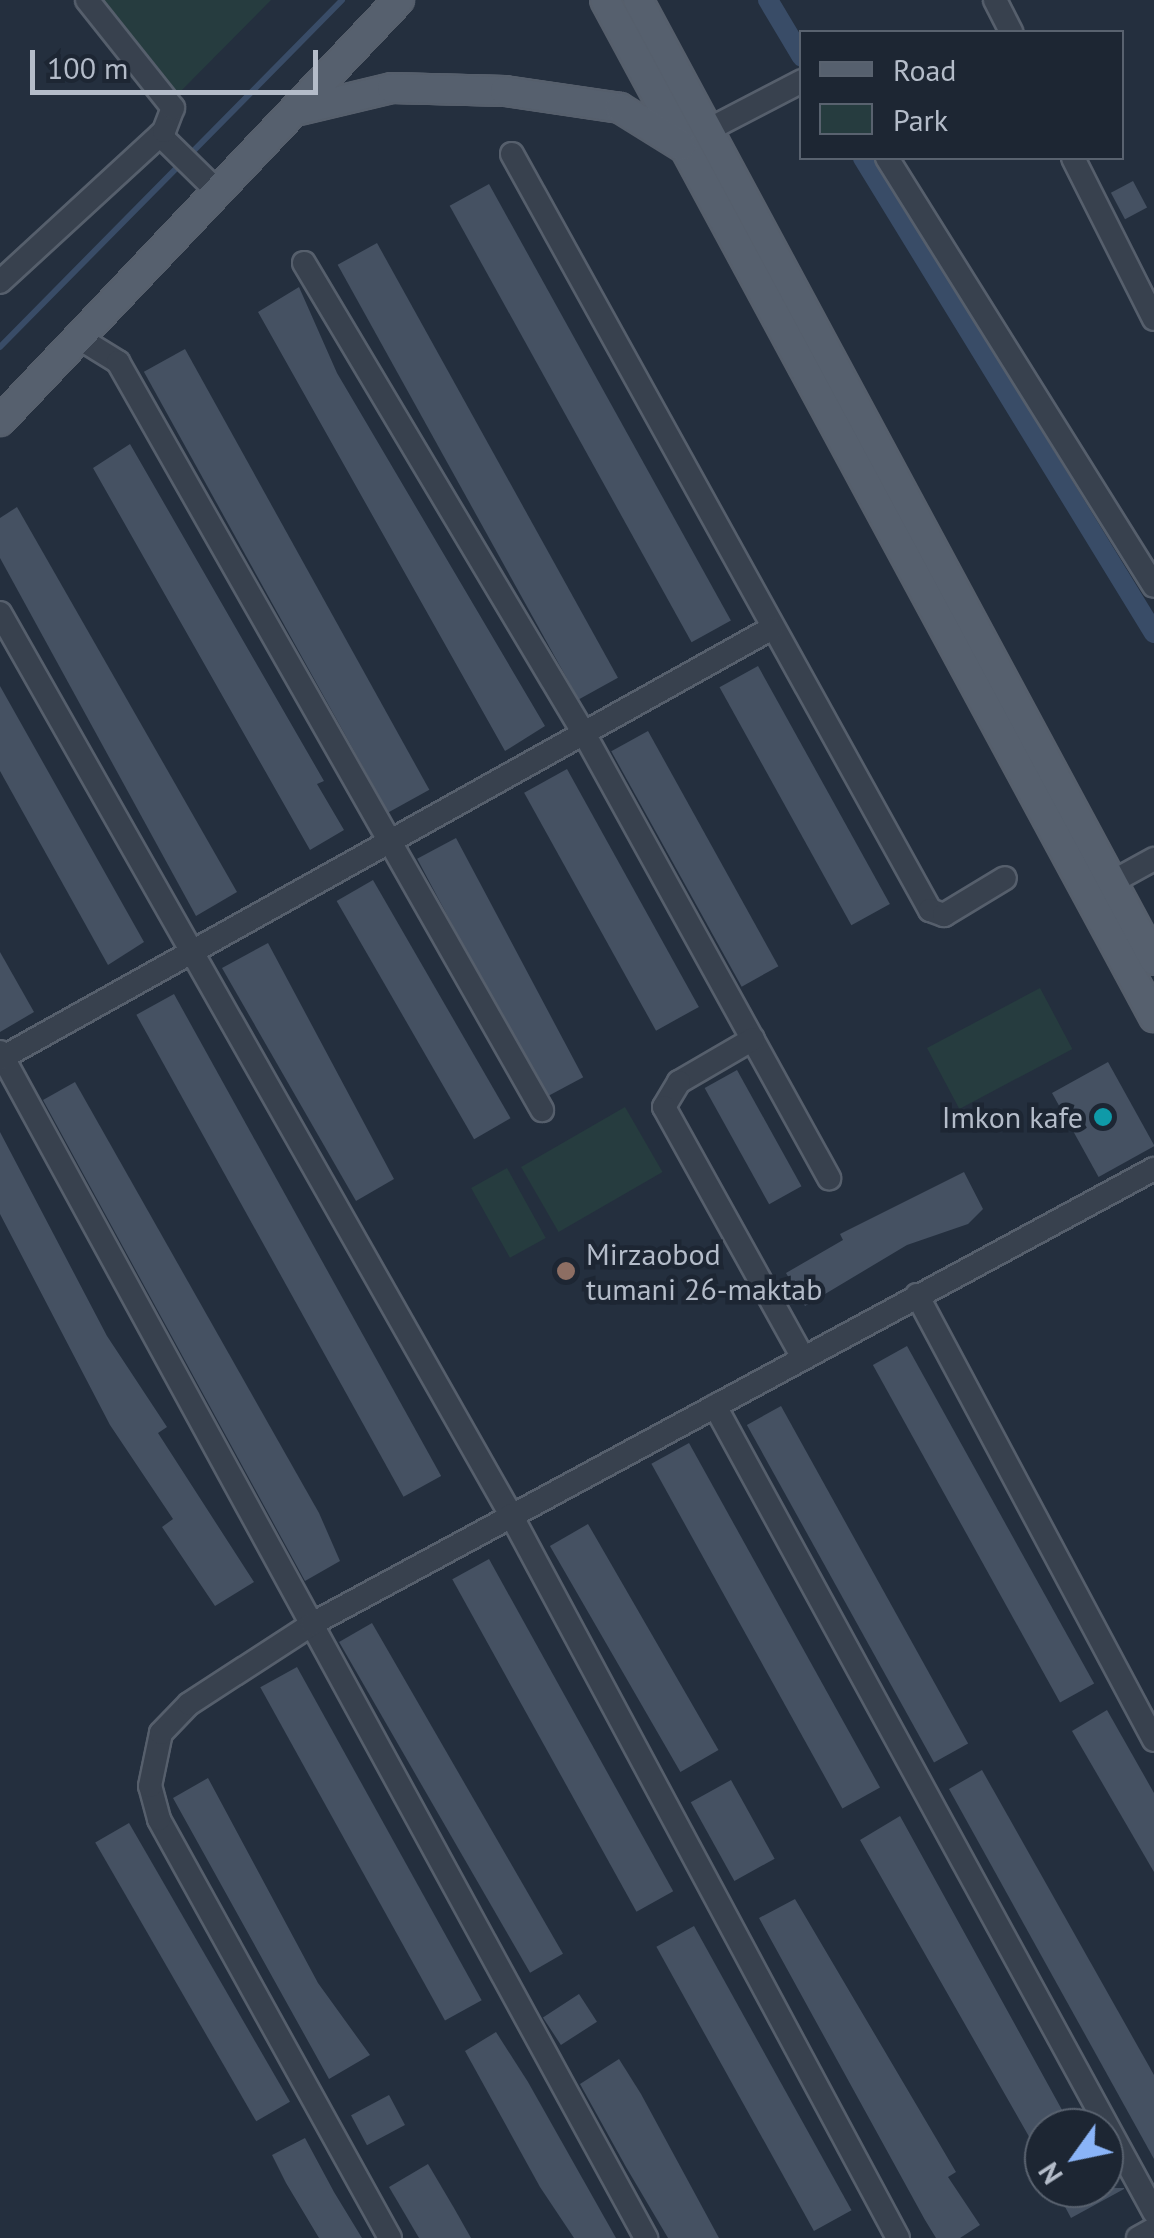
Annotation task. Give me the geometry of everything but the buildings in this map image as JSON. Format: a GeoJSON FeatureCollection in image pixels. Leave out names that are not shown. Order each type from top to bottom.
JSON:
{"type":"FeatureCollection","features":[{"type":"Feature","properties":{"kind":"main road"},"geometry":{"type":"LineString","coordinates":[[0,421],[298,111],[399,0]]}},
{"type":"Feature","properties":{"kind":"main road"},"geometry":{"type":"LineString","coordinates":[[606,0],[1000,704],[1112,882],[1154,960]]}},
{"type":"Feature","properties":{"kind":"main road"},"geometry":{"type":"LineString","coordinates":[[638,0],[1000,704],[1154,1017]]}},
{"type":"Feature","properties":{"kind":"main road"},"geometry":{"type":"LineString","coordinates":[[298,111],[392,88],[506,90],[620,108],[690,153]]}},
{"type":"Feature","properties":{"kind":"street"},"geometry":{"type":"LineString","coordinates":[[0,282],[160,135],[173,108],[88,0]]}},
{"type":"Feature","properties":{"kind":"street"},"geometry":{"type":"LineString","coordinates":[[995,0],[1010,30]]}},
{"type":"Feature","properties":{"kind":"street"},"geometry":{"type":"LineString","coordinates":[[708,130],[799,83]]}},
{"type":"Feature","properties":{"kind":"street"},"geometry":{"type":"LineString","coordinates":[[160,135],[219,193]]}},
{"type":"Feature","properties":{"kind":"street"},"geometry":{"type":"LineString","coordinates":[[512,154],[930,910],[944,915],[1005,878]]}},
{"type":"Feature","properties":{"kind":"street"},"geometry":{"type":"LineString","coordinates":[[888,160],[1154,586]]}},
{"type":"Feature","properties":{"kind":"street"},"geometry":{"type":"LineString","coordinates":[[1074,160],[1154,320]]}},
{"type":"Feature","properties":{"kind":"street"},"geometry":{"type":"LineString","coordinates":[[304,263],[586,737],[829,1178]]}},
{"type":"Feature","properties":{"kind":"street"},"geometry":{"type":"LineString","coordinates":[[80,338],[118,362],[542,1110]]}},
{"type":"Feature","properties":{"kind":"street"},"geometry":{"type":"LineString","coordinates":[[0,613],[197,951],[511,1515],[898,2238]]}},
{"type":"Feature","properties":{"kind":"street"},"geometry":{"type":"LineString","coordinates":[[646,2238],[1,1056],[586,737],[772,628]]}},
{"type":"Feature","properties":{"kind":"street"},"geometry":{"type":"LineString","coordinates":[[1112,882],[1154,859]]}},
{"type":"Feature","properties":{"kind":"street"},"geometry":{"type":"LineString","coordinates":[[752,1039],[678,1082],[664,1106],[802,1356]]}},
{"type":"Feature","properties":{"kind":"street"},"geometry":{"type":"LineString","coordinates":[[390,2238],[159,1819],[150,1786],[161,1733],[189,1704],[312,1624],[1154,1169]]}},
{"type":"Feature","properties":{"kind":"street"},"geometry":{"type":"LineString","coordinates":[[918,1296],[1154,1740]]}},
{"type":"Feature","properties":{"kind":"street"},"geometry":{"type":"LineString","coordinates":[[715,1406],[1154,2212]]}},
{"type":"Feature","properties":{"kind":"street"},"geometry":{"type":"LineString","coordinates":[[1138,2238],[1154,2229]]}},
{"type":"Feature","properties":{"kind":"green space"},"geometry":{"type":"Polygon","coordinates":[[[96,0],[271,0],[176,96],[96,0]]]}},
{"type":"Feature","properties":{"kind":"green space"},"geometry":{"type":"Polygon","coordinates":[[[1040,988],[1072,1049],[959,1109],[927,1048],[1040,988]]]}},
{"type":"Feature","properties":{"kind":"green space"},"geometry":{"type":"Polygon","coordinates":[[[625,1107],[662,1172],[559,1232],[521,1167],[625,1107]]]}},
{"type":"Feature","properties":{"kind":"green space"},"geometry":{"type":"Polygon","coordinates":[[[507,1168],[546,1238],[510,1258],[471,1188],[507,1168]]]}},
{"type":"Feature","properties":{"kind":"waterway"},"geometry":{"type":"LineString","coordinates":[[0,347],[342,0]]}},
{"type":"Feature","properties":{"kind":"waterway"},"geometry":{"type":"LineString","coordinates":[[768,0],[799,52]]}},
{"type":"Feature","properties":{"kind":"waterway"},"geometry":{"type":"LineString","coordinates":[[864,160],[1154,633]]}},
{"type":"Feature","properties":{"kind":"place","name":"Imkon kafe"},"geometry":{"type":"Point","coordinates":[1103,1117]}},
{"type":"Feature","properties":{"kind":"place","name":"Mirzaobod tumani 26-maktab"},"geometry":{"type":"Point","coordinates":[566,1271]}}]}
